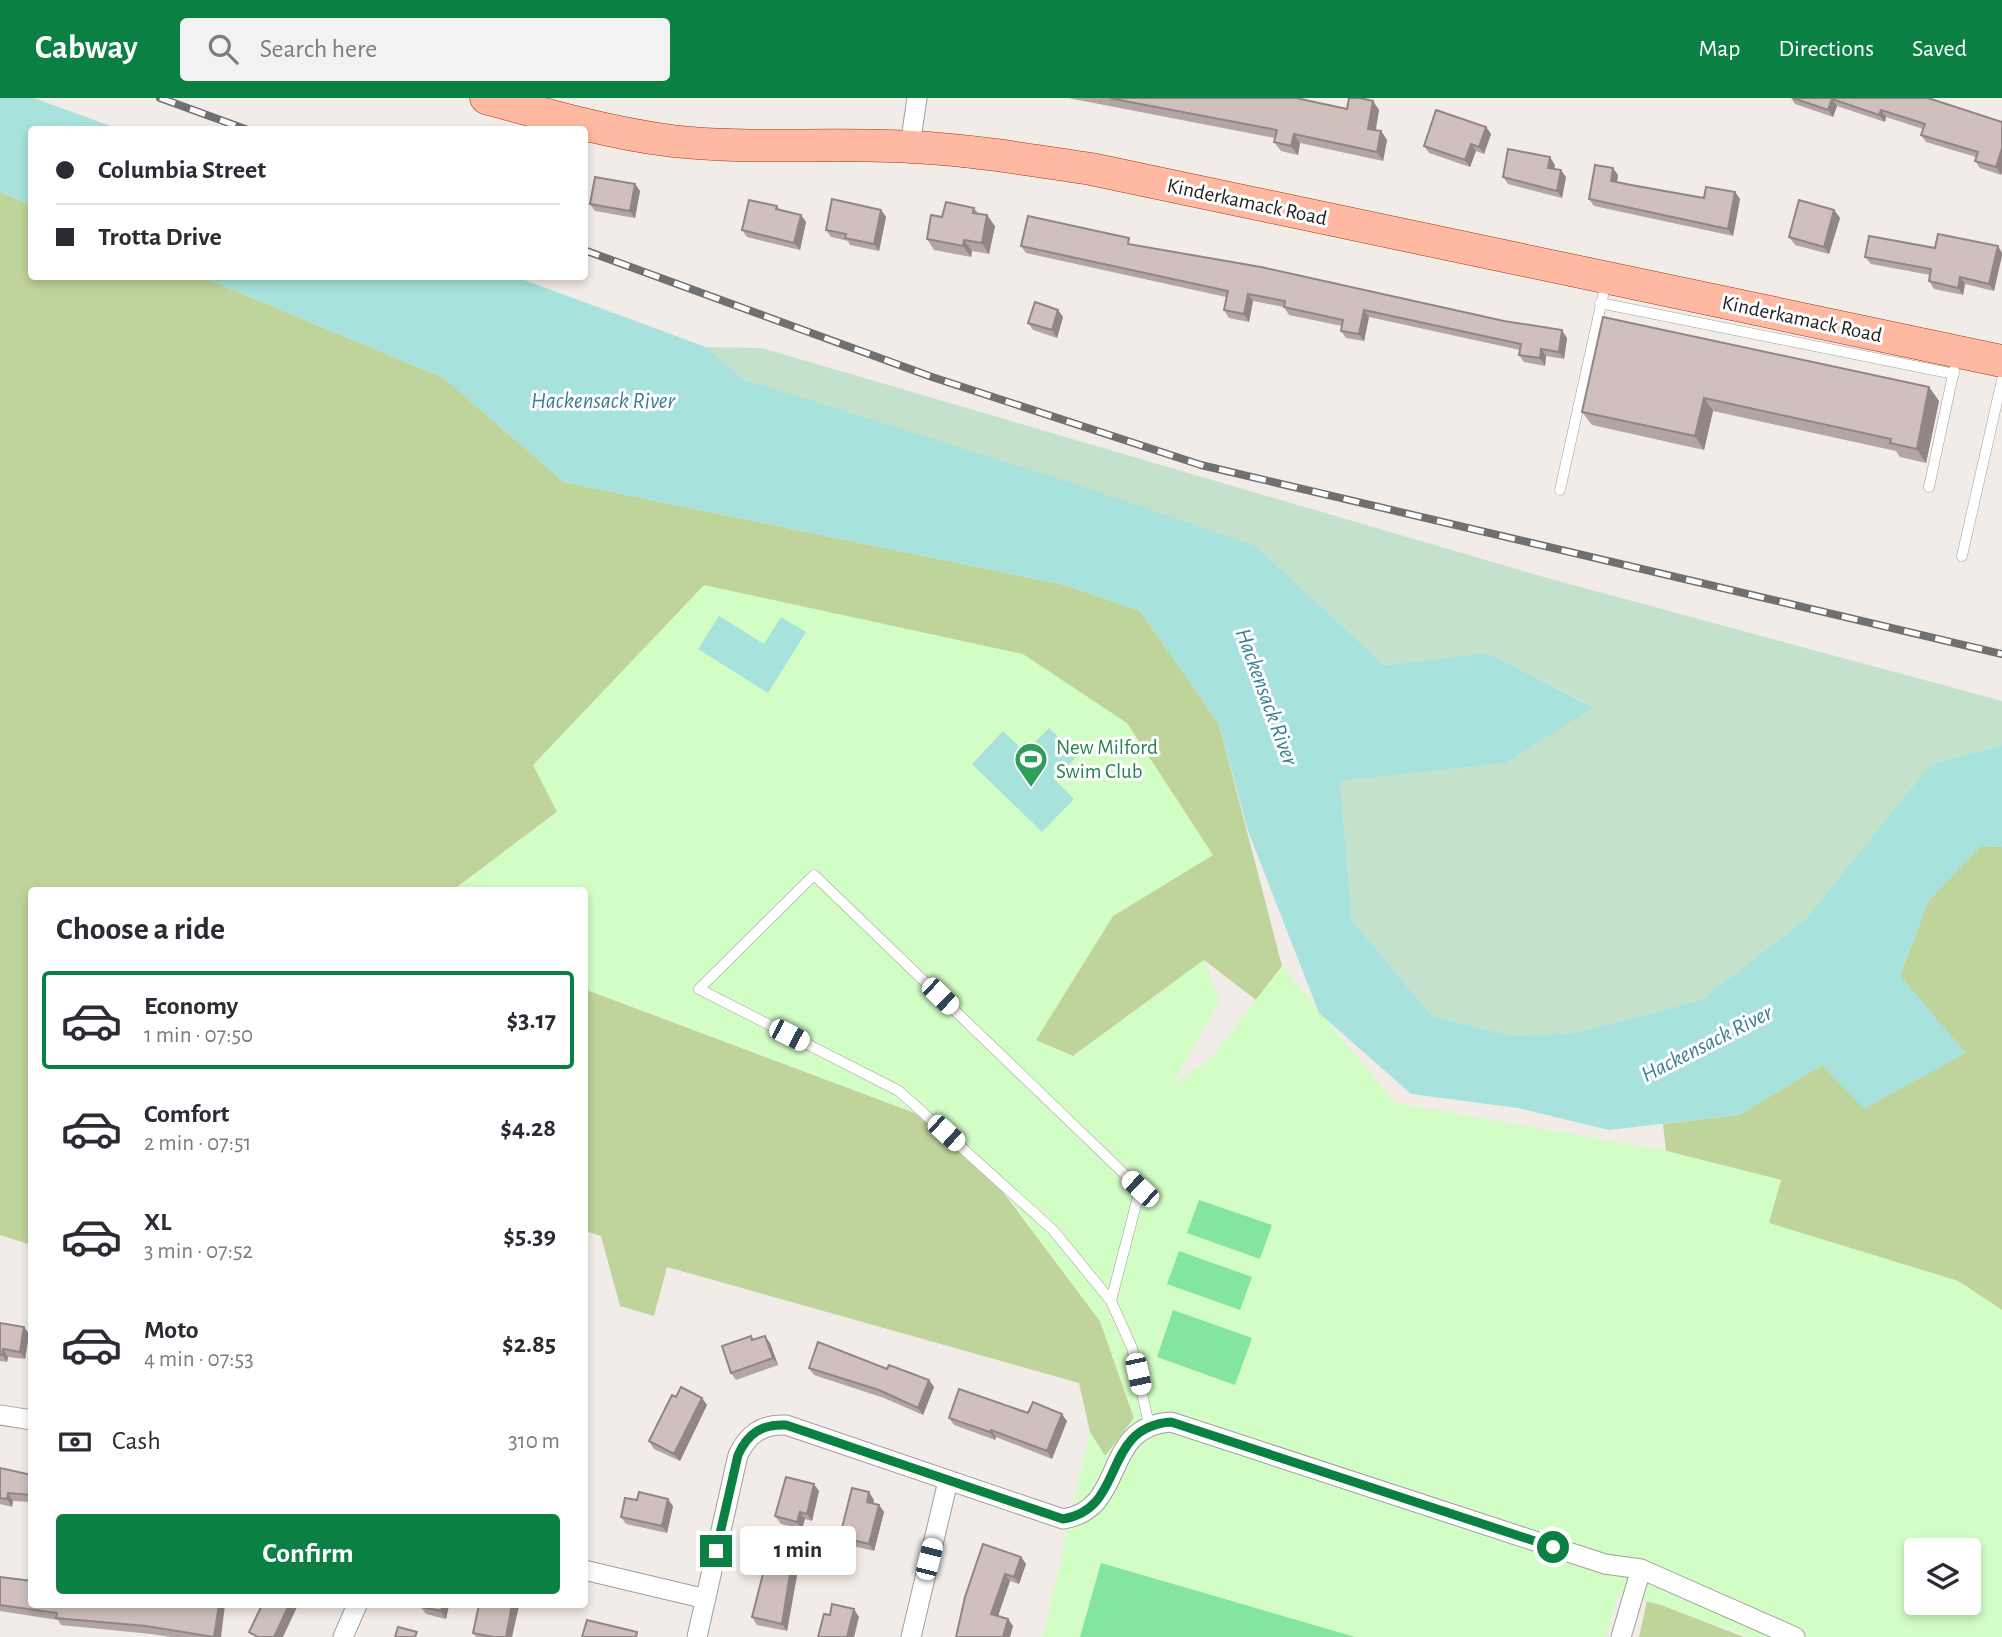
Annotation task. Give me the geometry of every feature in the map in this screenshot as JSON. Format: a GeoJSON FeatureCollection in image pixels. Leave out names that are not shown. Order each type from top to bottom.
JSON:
{"type":"FeatureCollection","features":[{"type":"Feature","properties":{"kind":"main road","name":"Kinderkamack Road"},"geometry":{"type":"LineString","coordinates":[[486,98],[574,122],[673,141],[722,145],[909,146],[989,153],[1091,169],[1604,290],[1956,363],[2002,361]]}},
{"type":"Feature","properties":{"kind":"street"},"geometry":{"type":"LineString","coordinates":[[909,146],[917,98]]}},
{"type":"Feature","properties":{"kind":"street"},"geometry":{"type":"LineString","coordinates":[[0,1415],[28,1419]]}},
{"type":"Feature","properties":{"kind":"street"},"geometry":{"type":"LineString","coordinates":[[696,1637],[738,1455],[745,1441],[756,1430],[772,1424],[786,1425],[1053,1517],[1073,1518],[1094,1505],[1129,1440],[1149,1425],[1171,1422],[1605,1564],[1641,1569],[1795,1637]]}},
{"type":"Feature","properties":{"kind":"street"},"geometry":{"type":"LineString","coordinates":[[911,1637],[948,1481]]}},
{"type":"Feature","properties":{"kind":"street"},"geometry":{"type":"LineString","coordinates":[[1621,1637],[1641,1569]]}},
{"type":"Feature","properties":{"kind":"street"},"geometry":{"type":"LineString","coordinates":[[588,1571],[706,1599]]}},
{"type":"Feature","properties":{"kind":"street"},"geometry":{"type":"LineString","coordinates":[[343,1637],[356,1608]]}},
{"type":"Feature","properties":{"kind":"lane"},"geometry":{"type":"LineString","coordinates":[[1560,490],[1604,290]]}},
{"type":"Feature","properties":{"kind":"lane"},"geometry":{"type":"LineString","coordinates":[[1929,487],[1956,363]]}},
{"type":"Feature","properties":{"kind":"lane"},"geometry":{"type":"LineString","coordinates":[[1962,556],[2002,380]]}},
{"type":"Feature","properties":{"kind":"lane"},"geometry":{"type":"LineString","coordinates":[[1111,1301],[1140,1189],[814,875],[699,989],[899,1090],[1053,1230],[1111,1301],[1132,1348],[1149,1425]]}},
{"type":"Feature","properties":{"kind":"green space"},"geometry":{"type":"Polygon","coordinates":[[[0,192],[28,204],[28,280],[209,280],[444,378],[564,482],[1065,585],[1140,611],[1219,724],[1282,966],[1256,1000],[1204,960],[1073,1056],[1035,1040],[1113,916],[1212,855],[557,812],[457,887],[28,887],[28,1244],[0,1235],[0,192]]]}},
{"type":"Feature","properties":{"kind":"green space"},"geometry":{"type":"Polygon","coordinates":[[[706,347],[762,348],[1547,578],[2002,701],[2002,745],[1930,765],[1806,919],[1701,1000],[1576,1033],[1514,1036],[1432,1016],[1352,920],[1340,781],[1506,763],[1592,706],[1488,653],[1384,665],[1256,546],[743,379],[706,347]]]}},
{"type":"Feature","properties":{"kind":"green space"},"geometry":{"type":"Polygon","coordinates":[[[704,585],[1023,654],[1127,723],[1213,855],[1113,916],[1036,1040],[1073,1056],[1204,960],[1220,1001],[1171,1085],[1210,1059],[1282,966],[1395,1103],[1666,1151],[1781,1180],[1769,1223],[1958,1281],[2002,1310],[2002,1637],[1749,1637],[1661,1605],[1619,1594],[1606,1637],[1043,1637],[1090,1432],[1105,1456],[1134,1418],[1100,1321],[955,1128],[588,990],[588,887],[457,887],[557,812],[533,765],[704,585]]]}},
{"type":"Feature","properties":{"kind":"green space"},"geometry":{"type":"Polygon","coordinates":[[[1981,846],[2002,847],[2002,1310],[1958,1281],[1768,1223],[1781,1180],[1666,1151],[1663,1124],[1739,1115],[1822,1065],[1965,1053],[1900,976],[1928,901],[1981,846]]]}},
{"type":"Feature","properties":{"kind":"green space"},"geometry":{"type":"Polygon","coordinates":[[[588,990],[955,1128],[1100,1321],[1134,1418],[1105,1456],[1090,1432],[1079,1383],[667,1267],[654,1316],[620,1306],[601,1236],[588,1232],[588,990]]]}},
{"type":"Feature","properties":{"kind":"green space"},"geometry":{"type":"Polygon","coordinates":[[[1199,1200],[1272,1225],[1260,1259],[1187,1233],[1199,1200]]]}},
{"type":"Feature","properties":{"kind":"green space"},"geometry":{"type":"Polygon","coordinates":[[[1179,1251],[1252,1277],[1240,1310],[1167,1284],[1179,1251]]]}},
{"type":"Feature","properties":{"kind":"green space"},"geometry":{"type":"Polygon","coordinates":[[[1173,1310],[1252,1338],[1235,1385],[1157,1357],[1173,1310]]]}},
{"type":"Feature","properties":{"kind":"green space"},"geometry":{"type":"Polygon","coordinates":[[[1101,1563],[1355,1637],[1080,1637],[1101,1563]]]}},
{"type":"Feature","properties":{"kind":"green space"},"geometry":{"type":"Polygon","coordinates":[[[1647,1601],[1661,1605],[1744,1637],[1639,1637],[1647,1601]]]}},
{"type":"Feature","properties":{"kind":"water"},"geometry":{"type":"Polygon","coordinates":[[[0,98],[34,98],[111,126],[28,126],[28,204],[0,192],[0,98]]]}},
{"type":"Feature","properties":{"kind":"water","name":"Hackensack River"},"geometry":{"type":"Polygon","coordinates":[[[209,280],[524,280],[706,347],[743,379],[1072,483],[1256,546],[1384,665],[1488,653],[1593,707],[1506,763],[1340,781],[1352,920],[1432,1016],[1514,1036],[1576,1033],[1701,1000],[1806,919],[1930,765],[2002,745],[2002,847],[1981,846],[1928,901],[1900,976],[1966,1053],[1864,1109],[1822,1065],[1739,1115],[1609,1130],[1518,1108],[1411,1094],[1319,1013],[1248,831],[1219,724],[1140,611],[1065,585],[564,482],[444,378],[209,280]]]}},
{"type":"Feature","properties":{"kind":"water"},"geometry":{"type":"Polygon","coordinates":[[[719,616],[764,644],[781,617],[806,632],[768,693],[698,649],[719,616]]]}},
{"type":"Feature","properties":{"kind":"water","name":"New Milford Swim Club"},"geometry":{"type":"Polygon","coordinates":[[[1049,728],[1078,755],[1055,780],[1074,799],[1042,832],[972,764],[1003,731],[1025,752],[1049,728]]]}},
{"type":"Feature","properties":{"kind":"building"},"geometry":{"type":"Polygon","coordinates":[[[1109,98],[1296,98],[1347,109],[1349,98],[1360,98],[1373,101],[1368,129],[1381,131],[1377,152],[1294,134],[1291,146],[1274,142],[1277,130],[1109,98]]]}},
{"type":"Feature","properties":{"kind":"building"},"geometry":{"type":"Polygon","coordinates":[[[1793,98],[1928,98],[2002,122],[2002,148],[1996,167],[1975,161],[1978,152],[1921,135],[1925,124],[1881,110],[1879,115],[1832,99],[1828,110],[1793,98]]]}},
{"type":"Feature","properties":{"kind":"building"},"geometry":{"type":"Polygon","coordinates":[[[1436,110],[1486,127],[1479,147],[1471,144],[1465,160],[1424,146],[1436,110]]]}},
{"type":"Feature","properties":{"kind":"building"},"geometry":{"type":"Polygon","coordinates":[[[1508,149],[1550,157],[1548,168],[1561,170],[1557,191],[1503,177],[1508,149]]]}},
{"type":"Feature","properties":{"kind":"building"},"geometry":{"type":"Polygon","coordinates":[[[1595,165],[1613,168],[1611,181],[1631,185],[1704,198],[1706,187],[1735,192],[1728,229],[1589,199],[1595,165]]]}},
{"type":"Feature","properties":{"kind":"building"},"geometry":{"type":"Polygon","coordinates":[[[595,177],[635,184],[630,211],[590,204],[595,177]]]}},
{"type":"Feature","properties":{"kind":"building"},"geometry":{"type":"Polygon","coordinates":[[[832,199],[881,210],[874,244],[845,238],[846,234],[826,230],[832,199]]]}},
{"type":"Feature","properties":{"kind":"building"},"geometry":{"type":"Polygon","coordinates":[[[749,200],[801,215],[794,243],[742,230],[749,200]]]}},
{"type":"Feature","properties":{"kind":"building"},"geometry":{"type":"Polygon","coordinates":[[[1799,200],[1834,210],[1824,247],[1789,237],[1799,200]]]}},
{"type":"Feature","properties":{"kind":"building"},"geometry":{"type":"Polygon","coordinates":[[[946,202],[974,208],[973,213],[987,215],[982,243],[964,240],[963,246],[927,239],[931,215],[942,217],[946,202]]]}},
{"type":"Feature","properties":{"kind":"building"},"geometry":{"type":"Polygon","coordinates":[[[1028,216],[1129,238],[1128,244],[1261,267],[1504,321],[1562,330],[1559,352],[1541,349],[1540,358],[1519,355],[1521,344],[1364,310],[1359,334],[1341,331],[1343,320],[1284,307],[1285,301],[1248,294],[1244,314],[1224,310],[1228,291],[1021,246],[1028,216]]]}},
{"type":"Feature","properties":{"kind":"building"},"geometry":{"type":"Polygon","coordinates":[[[1938,234],[1998,246],[1989,284],[1960,277],[1958,288],[1929,281],[1931,269],[1865,257],[1869,236],[1935,248],[1938,234]]]}},
{"type":"Feature","properties":{"kind":"building"},"geometry":{"type":"Polygon","coordinates":[[[1035,302],[1058,310],[1052,330],[1028,323],[1035,302]]]}},
{"type":"Feature","properties":{"kind":"building"},"geometry":{"type":"Polygon","coordinates":[[[1603,317],[1929,387],[1917,449],[1890,443],[1891,439],[1704,398],[1695,436],[1582,412],[1603,317]]]}},
{"type":"Feature","properties":{"kind":"building"},"geometry":{"type":"Polygon","coordinates":[[[0,1323],[24,1327],[20,1352],[3,1349],[0,1355],[0,1323]]]}},
{"type":"Feature","properties":{"kind":"building"},"geometry":{"type":"Polygon","coordinates":[[[751,1336],[752,1340],[765,1336],[773,1358],[731,1373],[722,1346],[751,1336]]]}},
{"type":"Feature","properties":{"kind":"building"},"geometry":{"type":"Polygon","coordinates":[[[818,1342],[887,1369],[889,1365],[929,1380],[918,1408],[879,1390],[809,1368],[818,1342]]]}},
{"type":"Feature","properties":{"kind":"building"},"geometry":{"type":"Polygon","coordinates":[[[681,1387],[702,1398],[674,1454],[649,1441],[672,1395],[676,1397],[681,1387]]]}},
{"type":"Feature","properties":{"kind":"building"},"geometry":{"type":"Polygon","coordinates":[[[959,1389],[1028,1413],[1033,1402],[1062,1414],[1047,1451],[949,1418],[959,1389]]]}},
{"type":"Feature","properties":{"kind":"building"},"geometry":{"type":"Polygon","coordinates":[[[0,1468],[28,1474],[28,1495],[8,1493],[7,1499],[0,1498],[0,1468]]]}},
{"type":"Feature","properties":{"kind":"building"},"geometry":{"type":"Polygon","coordinates":[[[786,1477],[814,1484],[807,1514],[800,1512],[797,1522],[775,1516],[786,1477]]]}},
{"type":"Feature","properties":{"kind":"building"},"geometry":{"type":"Polygon","coordinates":[[[852,1488],[869,1492],[867,1502],[879,1505],[869,1544],[848,1539],[850,1529],[842,1528],[852,1488]]]}},
{"type":"Feature","properties":{"kind":"building"},"geometry":{"type":"Polygon","coordinates":[[[639,1492],[668,1499],[662,1526],[621,1517],[625,1498],[637,1500],[639,1492]]]}},
{"type":"Feature","properties":{"kind":"building"},"geometry":{"type":"Polygon","coordinates":[[[983,1544],[1021,1557],[1014,1577],[1005,1574],[991,1614],[1008,1619],[1003,1637],[956,1637],[965,1597],[983,1544]]]}},
{"type":"Feature","properties":{"kind":"building"},"geometry":{"type":"Polygon","coordinates":[[[766,1562],[791,1568],[782,1624],[752,1617],[766,1562]]]}},
{"type":"Feature","properties":{"kind":"building"},"geometry":{"type":"Polygon","coordinates":[[[0,1577],[28,1580],[28,1608],[219,1608],[214,1637],[146,1626],[56,1618],[57,1613],[0,1605],[0,1577]]]}},
{"type":"Feature","properties":{"kind":"building"},"geometry":{"type":"Polygon","coordinates":[[[832,1604],[854,1609],[847,1637],[818,1637],[824,1614],[830,1615],[832,1604]]]}},
{"type":"Feature","properties":{"kind":"building"},"geometry":{"type":"Polygon","coordinates":[[[261,1608],[288,1608],[274,1637],[258,1637],[249,1632],[261,1608]]]}},
{"type":"Feature","properties":{"kind":"building"},"geometry":{"type":"Polygon","coordinates":[[[478,1608],[511,1608],[506,1637],[473,1633],[478,1608]]]}},
{"type":"Feature","properties":{"kind":"building"},"geometry":{"type":"Polygon","coordinates":[[[587,1620],[637,1632],[636,1637],[582,1637],[587,1620]]]}},
{"type":"Feature","properties":{"kind":"building"},"geometry":{"type":"Polygon","coordinates":[[[398,1627],[417,1632],[415,1637],[395,1637],[398,1627]]]}},
{"type":"Feature","properties":{"kind":"railway"},"geometry":{"type":"LineString","coordinates":[[160,98],[237,126]]}},
{"type":"Feature","properties":{"kind":"railway"},"geometry":{"type":"LineString","coordinates":[[588,251],[932,377],[1201,465],[2002,654]]}},
{"type":"Feature","properties":{"kind":"place","name":"New Milford Swim Club"},"geometry":{"type":"Point","coordinates":[1031,789]}},
{"type":"Feature","properties":{"kind":"route"},"geometry":{"type":"LineString","coordinates":[[716,1551],[738,1455],[745,1441],[756,1430],[772,1424],[786,1425],[1063,1519],[1073,1518],[1094,1505],[1102,1495],[1129,1440],[1140,1429],[1154,1423],[1171,1422],[1553,1547]]}}]}
